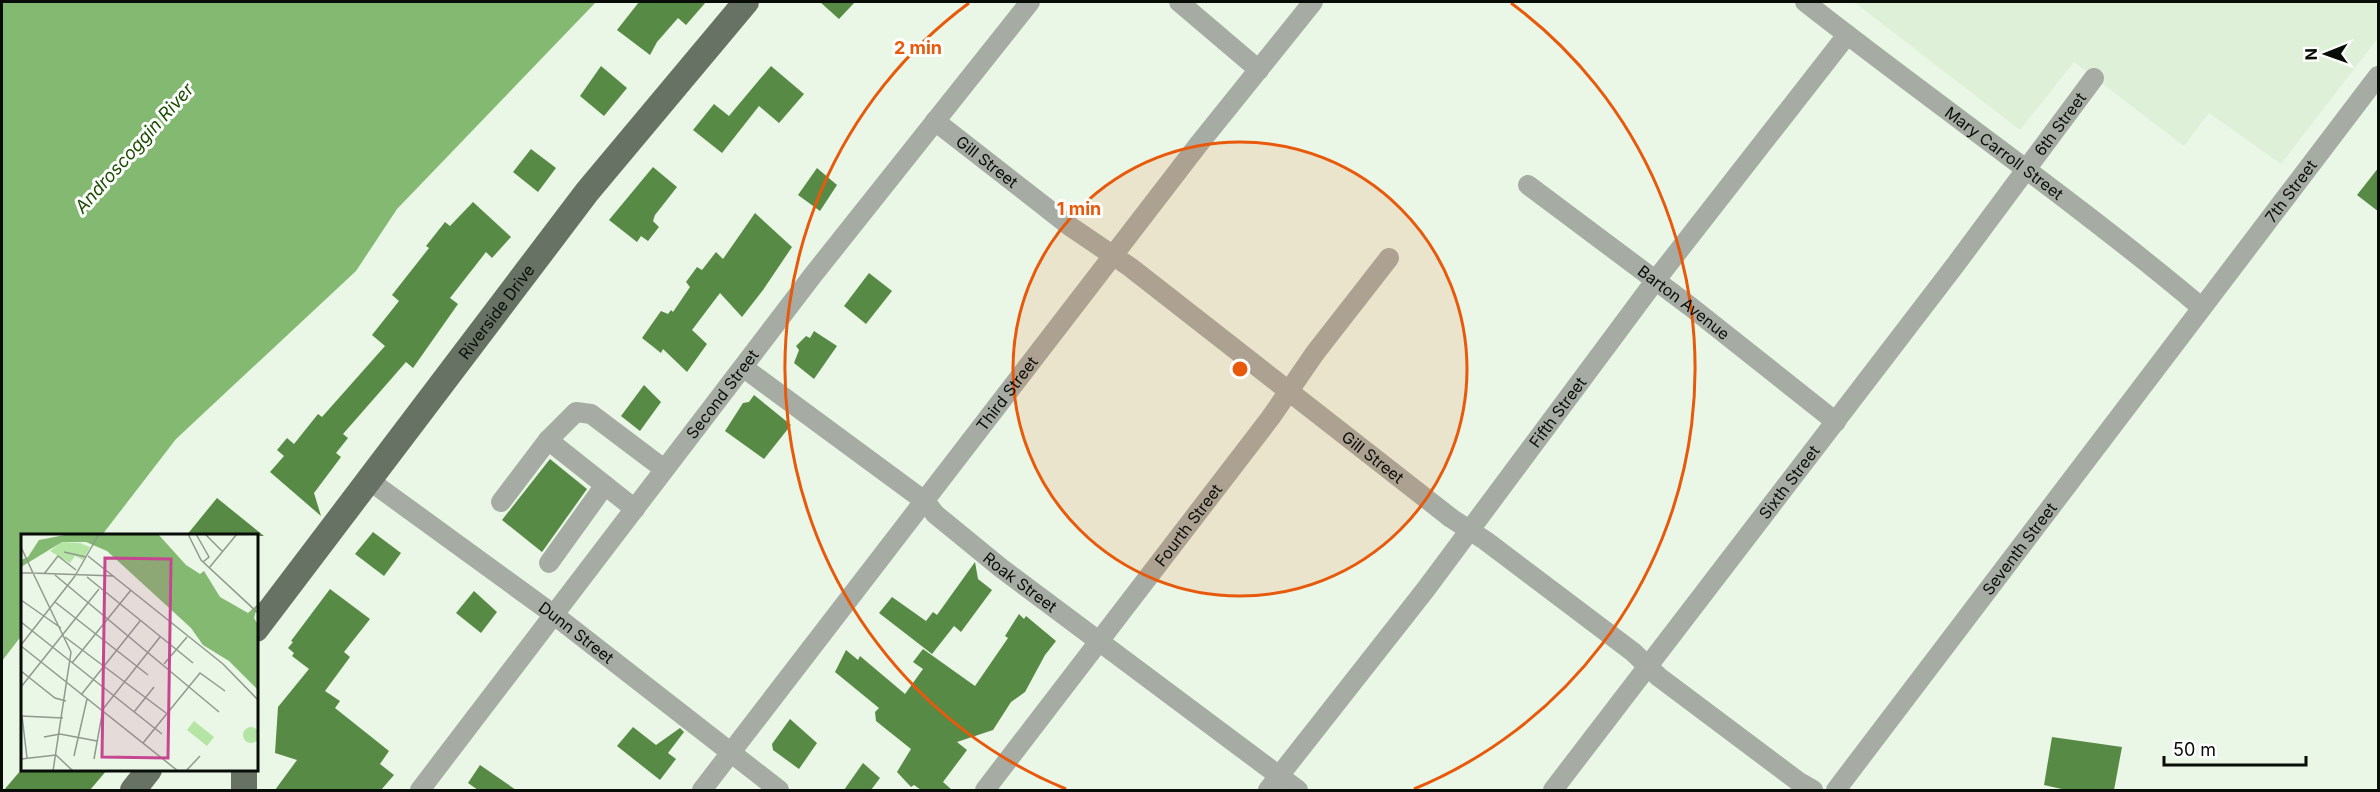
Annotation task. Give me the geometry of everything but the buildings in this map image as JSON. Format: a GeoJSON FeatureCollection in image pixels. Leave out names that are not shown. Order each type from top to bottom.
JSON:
{"type":"FeatureCollection","features":[{"type":"Feature","properties":{"kind":"main road","name":"Riverside Drive"},"geometry":{"type":"LineString","coordinates":[[258,626],[587,192],[746,2]]}},
{"type":"Feature","properties":{"kind":"main road"},"geometry":{"type":"LineString","coordinates":[[133,790],[148,771]]}},
{"type":"Feature","properties":{"kind":"main road"},"geometry":{"type":"LineString","coordinates":[[244,771],[244,790]]}},
{"type":"Feature","properties":{"kind":"street","name":"Second Street"},"geometry":{"type":"LineString","coordinates":[[420,790],[813,275],[1030,2]]}},
{"type":"Feature","properties":{"kind":"street"},"geometry":{"type":"LineString","coordinates":[[1179,2],[1258,70]]}},
{"type":"Feature","properties":{"kind":"street","name":"Third Street"},"geometry":{"type":"LineString","coordinates":[[702,790],[848,597],[926,502],[1113,257],[1313,2]]}},
{"type":"Feature","properties":{"kind":"street","name":"Mary Carroll Street"},"geometry":{"type":"LineString","coordinates":[[1805,2],[2025,171],[2075,205],[2201,307]]}},
{"type":"Feature","properties":{"kind":"street","name":"Fifth Street"},"geometry":{"type":"LineString","coordinates":[[1274,784],[1469,530],[1655,281],[1847,34]]}},
{"type":"Feature","properties":{"kind":"street","name":"7th Street"},"geometry":{"type":"LineString","coordinates":[[2201,307],[2379,76]]}},
{"type":"Feature","properties":{"kind":"street","name":"6th Street"},"geometry":{"type":"LineString","coordinates":[[2025,171],[2094,78]]}},
{"type":"Feature","properties":{"kind":"street","name":"Gill Street"},"geometry":{"type":"LineString","coordinates":[[934,121],[1113,257],[1131,267],[1469,530],[1633,652],[1648,667],[1799,782],[1813,790]]}},
{"type":"Feature","properties":{"kind":"street","name":"Sixth Street"},"geometry":{"type":"LineString","coordinates":[[1553,790],[1836,422],[2025,171]]}},
{"type":"Feature","properties":{"kind":"street","name":"Barton Avenue"},"geometry":{"type":"LineString","coordinates":[[1528,185],[1836,422]]}},
{"type":"Feature","properties":{"kind":"street","name":"Fourth Street"},"geometry":{"type":"LineString","coordinates":[[985,790],[1271,417],[1315,353],[1389,258]]}},
{"type":"Feature","properties":{"kind":"street","name":"Seventh Street"},"geometry":{"type":"LineString","coordinates":[[1836,790],[1996,584],[2031,532],[2201,307]]}},
{"type":"Feature","properties":{"kind":"street","name":"Roak Street"},"geometry":{"type":"LineString","coordinates":[[744,368],[926,502],[935,514],[1001,568],[1099,642],[1274,784],[1298,790]]}},
{"type":"Feature","properties":{"kind":"street"},"geometry":{"type":"LineString","coordinates":[[501,502],[548,440],[576,412],[591,414],[664,469]]}},
{"type":"Feature","properties":{"kind":"street"},"geometry":{"type":"LineString","coordinates":[[548,440],[635,509]]}},
{"type":"Feature","properties":{"kind":"street","name":"Dunn Street"},"geometry":{"type":"LineString","coordinates":[[370,481],[553,614],[779,790]]}},
{"type":"Feature","properties":{"kind":"street"},"geometry":{"type":"LineString","coordinates":[[549,563],[605,485]]}},
{"type":"Feature","properties":{"kind":"shaded area"},"geometry":{"type":"Polygon","coordinates":[[[1854,2],[2378,2],[2378,38],[2281,164],[2209,113],[2184,146],[2074,62],[2020,130],[1854,2]]]}},
{"type":"Feature","properties":{"kind":"water","name":"Androscoggin River"},"geometry":{"type":"Polygon","coordinates":[[[2,2],[596,2],[397,209],[356,271],[176,439],[103,534],[21,534],[21,636],[2,661],[2,2]]]}}]}
